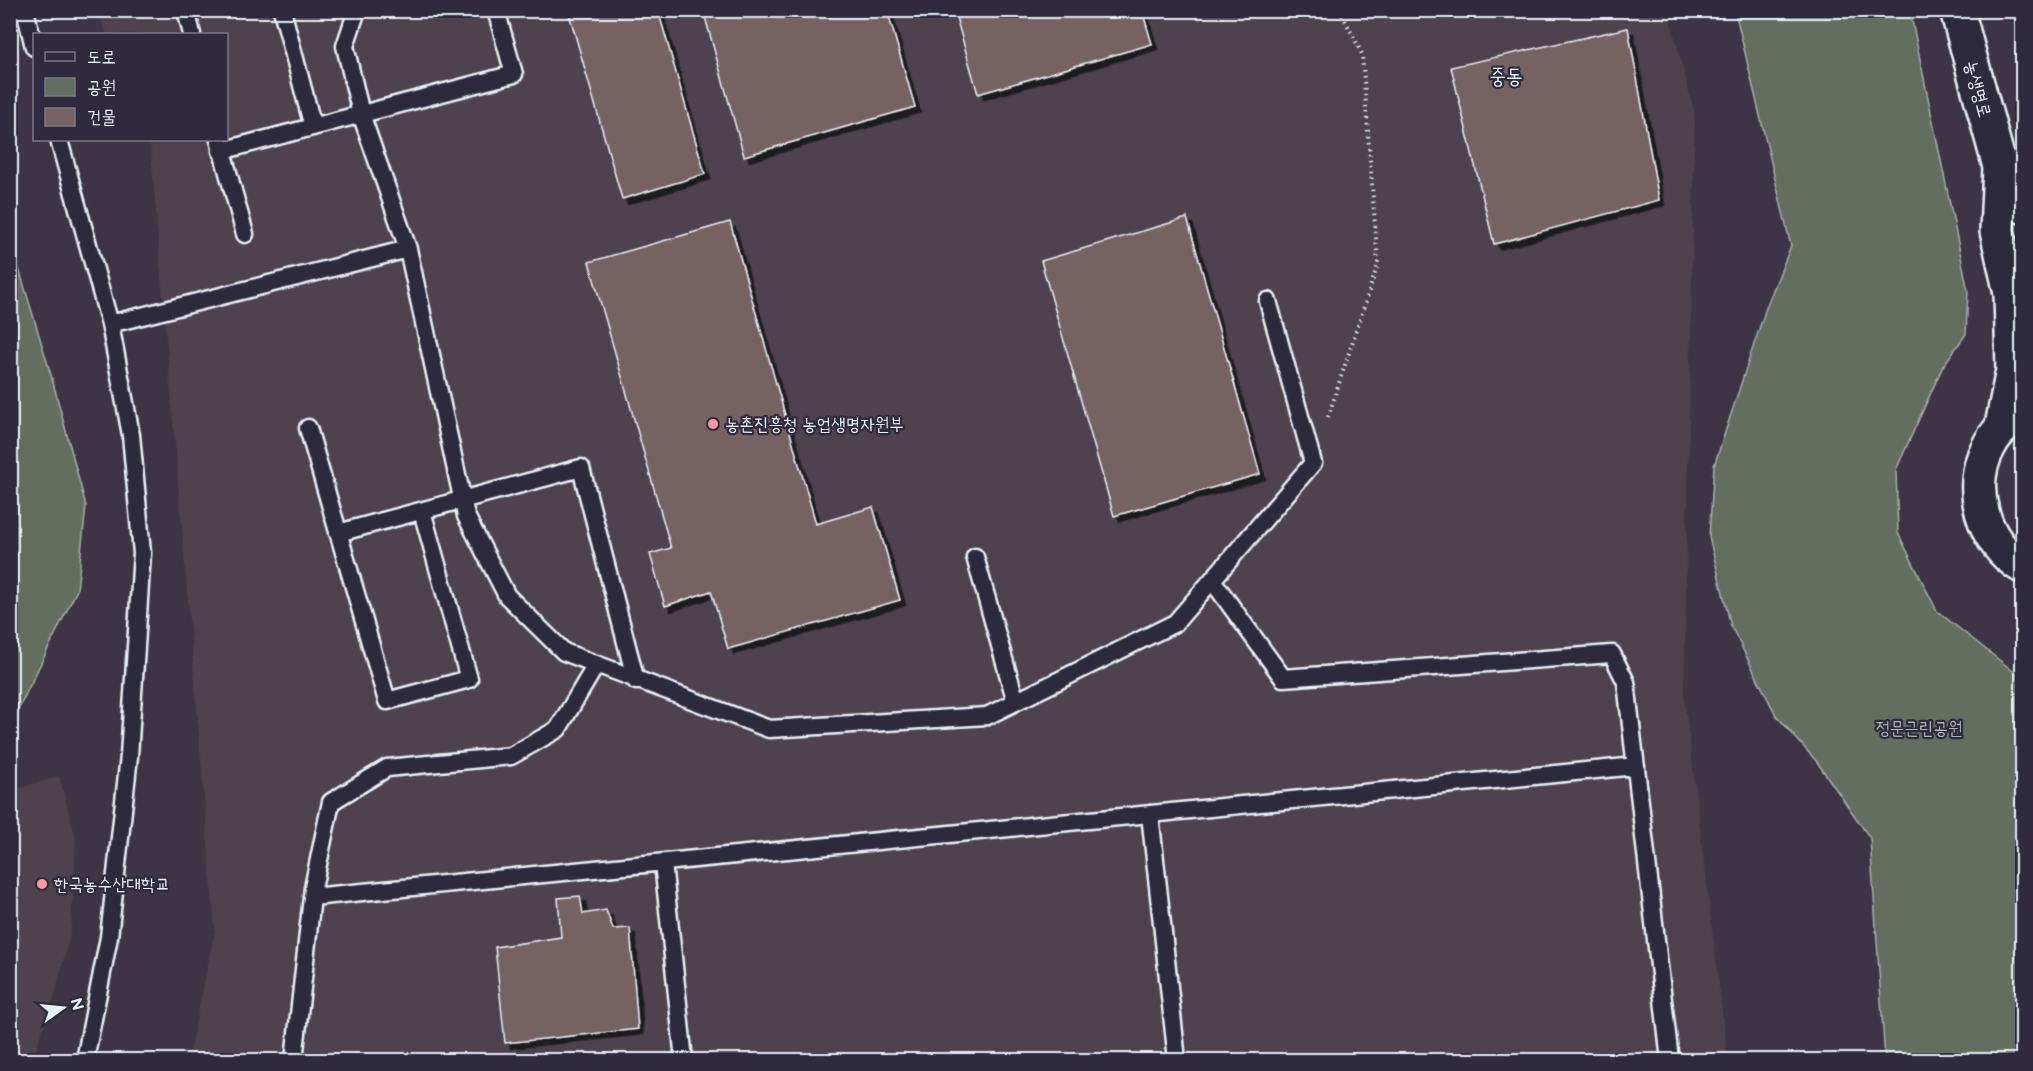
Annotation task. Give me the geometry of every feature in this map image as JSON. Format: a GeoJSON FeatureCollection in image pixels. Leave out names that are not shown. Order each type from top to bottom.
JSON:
{"type":"FeatureCollection","features":[{"type":"Feature","properties":{"kind":"street","name":"농생명로"},"geometry":{"type":"LineString","coordinates":[[1957,10],[2000,167]]}},
{"type":"Feature","properties":{"kind":"street"},"geometry":{"type":"LineString","coordinates":[[2000,167],[2022,206]]}},
{"type":"Feature","properties":{"kind":"street"},"geometry":{"type":"LineString","coordinates":[[2000,167],[1997,231],[2011,292],[2012,418],[1987,448],[1978,478],[1980,508],[1991,537],[2019,566]]}},
{"type":"Feature","properties":{"kind":"lane"},"geometry":{"type":"LineString","coordinates":[[25,10],[33,43]]}},
{"type":"Feature","properties":{"kind":"lane"},"geometry":{"type":"LineString","coordinates":[[186,10],[192,33]]}},
{"type":"Feature","properties":{"kind":"lane"},"geometry":{"type":"LineString","coordinates":[[282,10],[313,127]]}},
{"type":"Feature","properties":{"kind":"lane"},"geometry":{"type":"LineString","coordinates":[[357,10],[345,46],[361,114],[408,249],[465,516],[507,596],[564,652],[636,681],[769,729],[987,716],[1175,623],[1313,464],[1268,301]]}},
{"type":"Feature","properties":{"kind":"lane"},"geometry":{"type":"LineString","coordinates":[[245,234],[220,145],[313,127],[514,74],[496,10]]}},
{"type":"Feature","properties":{"kind":"lane"},"geometry":{"type":"LineString","coordinates":[[59,141],[110,324],[131,435],[142,553],[129,756],[109,937],[85,1060]]}},
{"type":"Feature","properties":{"kind":"lane"},"geometry":{"type":"LineString","coordinates":[[110,324],[408,249]]}},
{"type":"Feature","properties":{"kind":"lane"},"geometry":{"type":"LineString","coordinates":[[308,428],[387,701],[468,679],[422,511]]}},
{"type":"Feature","properties":{"kind":"lane"},"geometry":{"type":"LineString","coordinates":[[338,533],[581,468],[636,681]]}},
{"type":"Feature","properties":{"kind":"lane"},"geometry":{"type":"LineString","coordinates":[[975,557],[1016,702]]}},
{"type":"Feature","properties":{"kind":"lane"},"geometry":{"type":"LineString","coordinates":[[1212,580],[1283,678],[1612,654],[1626,682],[1670,1060]]}},
{"type":"Feature","properties":{"kind":"lane"},"geometry":{"type":"LineString","coordinates":[[294,1060],[312,897],[331,802],[387,768],[511,756],[558,729],[596,665]]}},
{"type":"Feature","properties":{"kind":"lane"},"geometry":{"type":"LineString","coordinates":[[312,897],[1636,766]]}},
{"type":"Feature","properties":{"kind":"lane"},"geometry":{"type":"LineString","coordinates":[[1150,814],[1178,1060]]}},
{"type":"Feature","properties":{"kind":"lane"},"geometry":{"type":"LineString","coordinates":[[663,863],[684,1060]]}},
{"type":"Feature","properties":{"kind":"path"},"geometry":{"type":"LineString","coordinates":[[1313,464],[1378,264],[1362,54],[1340,10]]}},
{"type":"Feature","properties":{"kind":"shaded area"},"geometry":{"type":"Polygon","coordinates":[[[97,11],[1668,11],[1695,115],[1684,696],[1728,1060],[188,1060],[215,930],[150,141],[228,141],[228,33],[107,33],[97,11]]]}},
{"type":"Feature","properties":{"kind":"shaded area","name":"한국농수산대학교"},"geometry":{"type":"Polygon","coordinates":[[[59,776],[76,839],[71,930],[55,995],[32,1060],[11,1060],[11,791],[59,776]]]}},
{"type":"Feature","properties":{"kind":"green space","name":"정문근린공원"},"geometry":{"type":"Polygon","coordinates":[[[1735,11],[1910,11],[1968,291],[1966,334],[1943,366],[1896,470],[1898,533],[1937,611],[2022,678],[2022,1060],[1885,1060],[1870,838],[1817,762],[1776,715],[1731,626],[1709,537],[1714,466],[1767,305],[1791,246],[1735,11]]]}},
{"type":"Feature","properties":{"kind":"green space"},"geometry":{"type":"Polygon","coordinates":[[[11,242],[51,375],[86,506],[77,590],[11,724],[11,242]]]}},
{"type":"Feature","properties":{"kind":"building"},"geometry":{"type":"Polygon","coordinates":[[[568,10],[658,10],[705,174],[622,199],[568,10]]]}},
{"type":"Feature","properties":{"kind":"building"},"geometry":{"type":"Polygon","coordinates":[[[703,10],[887,10],[915,107],[744,156],[703,10]]]}},
{"type":"Feature","properties":{"kind":"building"},"geometry":{"type":"Polygon","coordinates":[[[954,10],[1142,10],[1152,44],[978,94],[954,10]]]}},
{"type":"Feature","properties":{"kind":"building"},"geometry":{"type":"Polygon","coordinates":[[[1628,28],[1659,200],[1494,244],[1451,67],[1628,28]]]}},
{"type":"Feature","properties":{"kind":"building"},"geometry":{"type":"Polygon","coordinates":[[[1187,218],[1260,474],[1114,516],[1041,261],[1187,218]]]}},
{"type":"Feature","properties":{"kind":"building"},"geometry":{"type":"Polygon","coordinates":[[[730,222],[816,524],[873,507],[900,600],[728,649],[711,591],[665,606],[650,554],[671,548],[589,262],[730,222]]]}},
{"type":"Feature","properties":{"kind":"building"},"geometry":{"type":"Polygon","coordinates":[[[580,896],[583,914],[606,910],[613,929],[630,928],[638,1029],[505,1043],[495,947],[561,937],[558,898],[580,896]]]}},
{"type":"Feature","properties":{"kind":"place","name":"농촌진흥청 농업생명자원부"},"geometry":{"type":"Point","coordinates":[713,424]}},
{"type":"Feature","properties":{"kind":"place","name":"한국농수산대학교"},"geometry":{"type":"Point","coordinates":[42,884]}},
{"type":"Feature","properties":{"kind":"district","name":"중동"},"geometry":{"type":"Point","coordinates":[1506,76]}}]}
